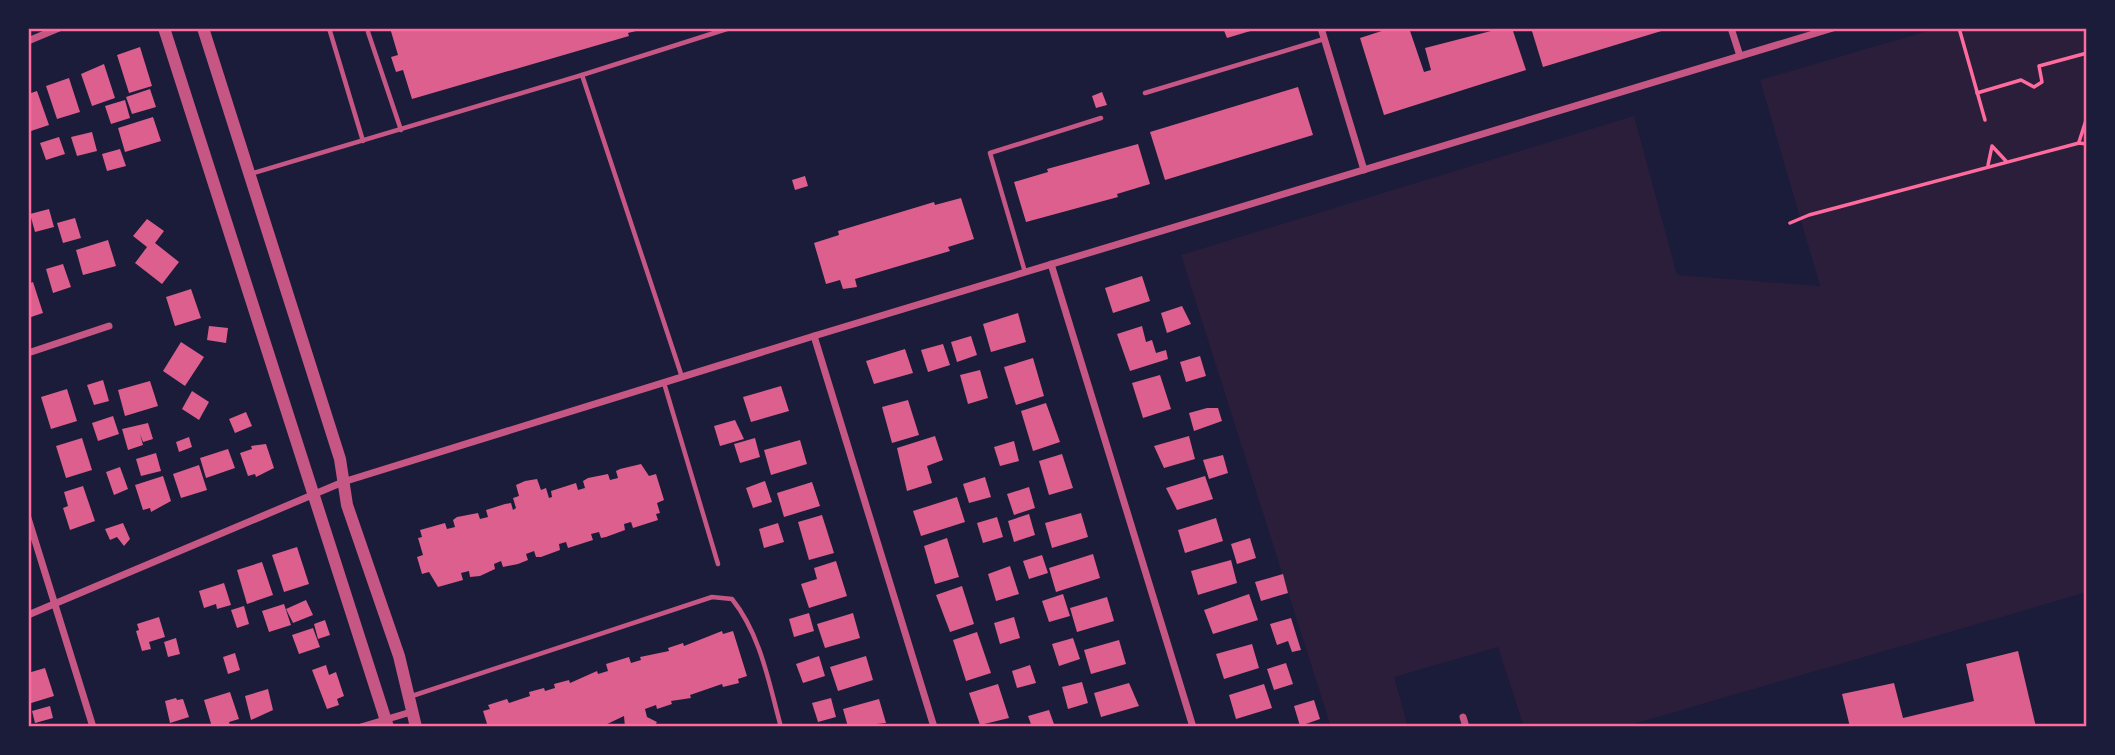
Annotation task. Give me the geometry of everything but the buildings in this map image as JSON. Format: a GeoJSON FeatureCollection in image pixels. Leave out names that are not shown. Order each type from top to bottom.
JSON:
{"type":"FeatureCollection","features":[{"type":"Feature","properties":{"kind":"street"},"geometry":{"type":"LineString","coordinates":[[28,41],[59,28]]}},
{"type":"Feature","properties":{"kind":"street"},"geometry":{"type":"LineString","coordinates":[[164,28],[387,723]]}},
{"type":"Feature","properties":{"kind":"street"},"geometry":{"type":"LineString","coordinates":[[203,28],[340,459],[347,505],[411,696],[411,712],[416,727]]}},
{"type":"Feature","properties":{"kind":"street"},"geometry":{"type":"LineString","coordinates":[[1321,28],[1364,170]]}},
{"type":"Feature","properties":{"kind":"street"},"geometry":{"type":"LineString","coordinates":[[1731,28],[1740,56]]}},
{"type":"Feature","properties":{"kind":"street"},"geometry":{"type":"LineString","coordinates":[[28,615],[344,482],[663,382],[1833,28]]}},
{"type":"Feature","properties":{"kind":"street"},"geometry":{"type":"LineString","coordinates":[[1051,264],[1193,727]]}},
{"type":"Feature","properties":{"kind":"street"},"geometry":{"type":"LineString","coordinates":[[28,353],[109,326]]}},
{"type":"Feature","properties":{"kind":"street"},"geometry":{"type":"LineString","coordinates":[[814,336],[934,727]]}},
{"type":"Feature","properties":{"kind":"street"},"geometry":{"type":"LineString","coordinates":[[28,517],[93,727]]}},
{"type":"Feature","properties":{"kind":"street"},"geometry":{"type":"LineString","coordinates":[[361,727],[387,723],[411,712]]}},
{"type":"Feature","properties":{"kind":"street"},"geometry":{"type":"LineString","coordinates":[[1463,716],[1466,727]]}},
{"type":"Feature","properties":{"kind":"lane"},"geometry":{"type":"LineString","coordinates":[[329,28],[363,141]]}},
{"type":"Feature","properties":{"kind":"lane"},"geometry":{"type":"LineString","coordinates":[[249,174],[730,28]]}},
{"type":"Feature","properties":{"kind":"lane"},"geometry":{"type":"LineString","coordinates":[[368,32],[401,130]]}},
{"type":"Feature","properties":{"kind":"lane"},"geometry":{"type":"LineString","coordinates":[[1145,93],[1324,39]]}},
{"type":"Feature","properties":{"kind":"lane"},"geometry":{"type":"LineString","coordinates":[[582,75],[682,377]]}},
{"type":"Feature","properties":{"kind":"lane"},"geometry":{"type":"LineString","coordinates":[[1025,272],[990,153],[1101,118]]}},
{"type":"Feature","properties":{"kind":"lane"},"geometry":{"type":"LineString","coordinates":[[663,382],[718,564]]}},
{"type":"Feature","properties":{"kind":"lane"},"geometry":{"type":"LineString","coordinates":[[411,696],[712,597],[732,599],[743,613],[757,643],[781,727]]}},
{"type":"Feature","properties":{"kind":"path"},"geometry":{"type":"LineString","coordinates":[[1959,28],[1985,120]]}},
{"type":"Feature","properties":{"kind":"path"},"geometry":{"type":"LineString","coordinates":[[1977,93],[2021,80],[2034,87],[2042,82],[2039,66],[2087,53]]}},
{"type":"Feature","properties":{"kind":"path"},"geometry":{"type":"LineString","coordinates":[[2079,143],[2087,117]]}},
{"type":"Feature","properties":{"kind":"path"},"geometry":{"type":"LineString","coordinates":[[1790,223],[1809,215],[2006,161],[2079,143],[2087,145]]}},
{"type":"Feature","properties":{"kind":"path"},"geometry":{"type":"LineString","coordinates":[[1987,166],[1992,146],[2006,161]]}},
{"type":"Feature","properties":{"kind":"shaded area"},"geometry":{"type":"Polygon","coordinates":[[[1938,28],[2087,28],[2087,592],[1623,727],[1524,727],[1498,647],[1394,677],[1408,727],[1331,727],[1181,255],[1634,116],[1677,275],[1820,286],[1760,80],[1938,28]]]}}]}
